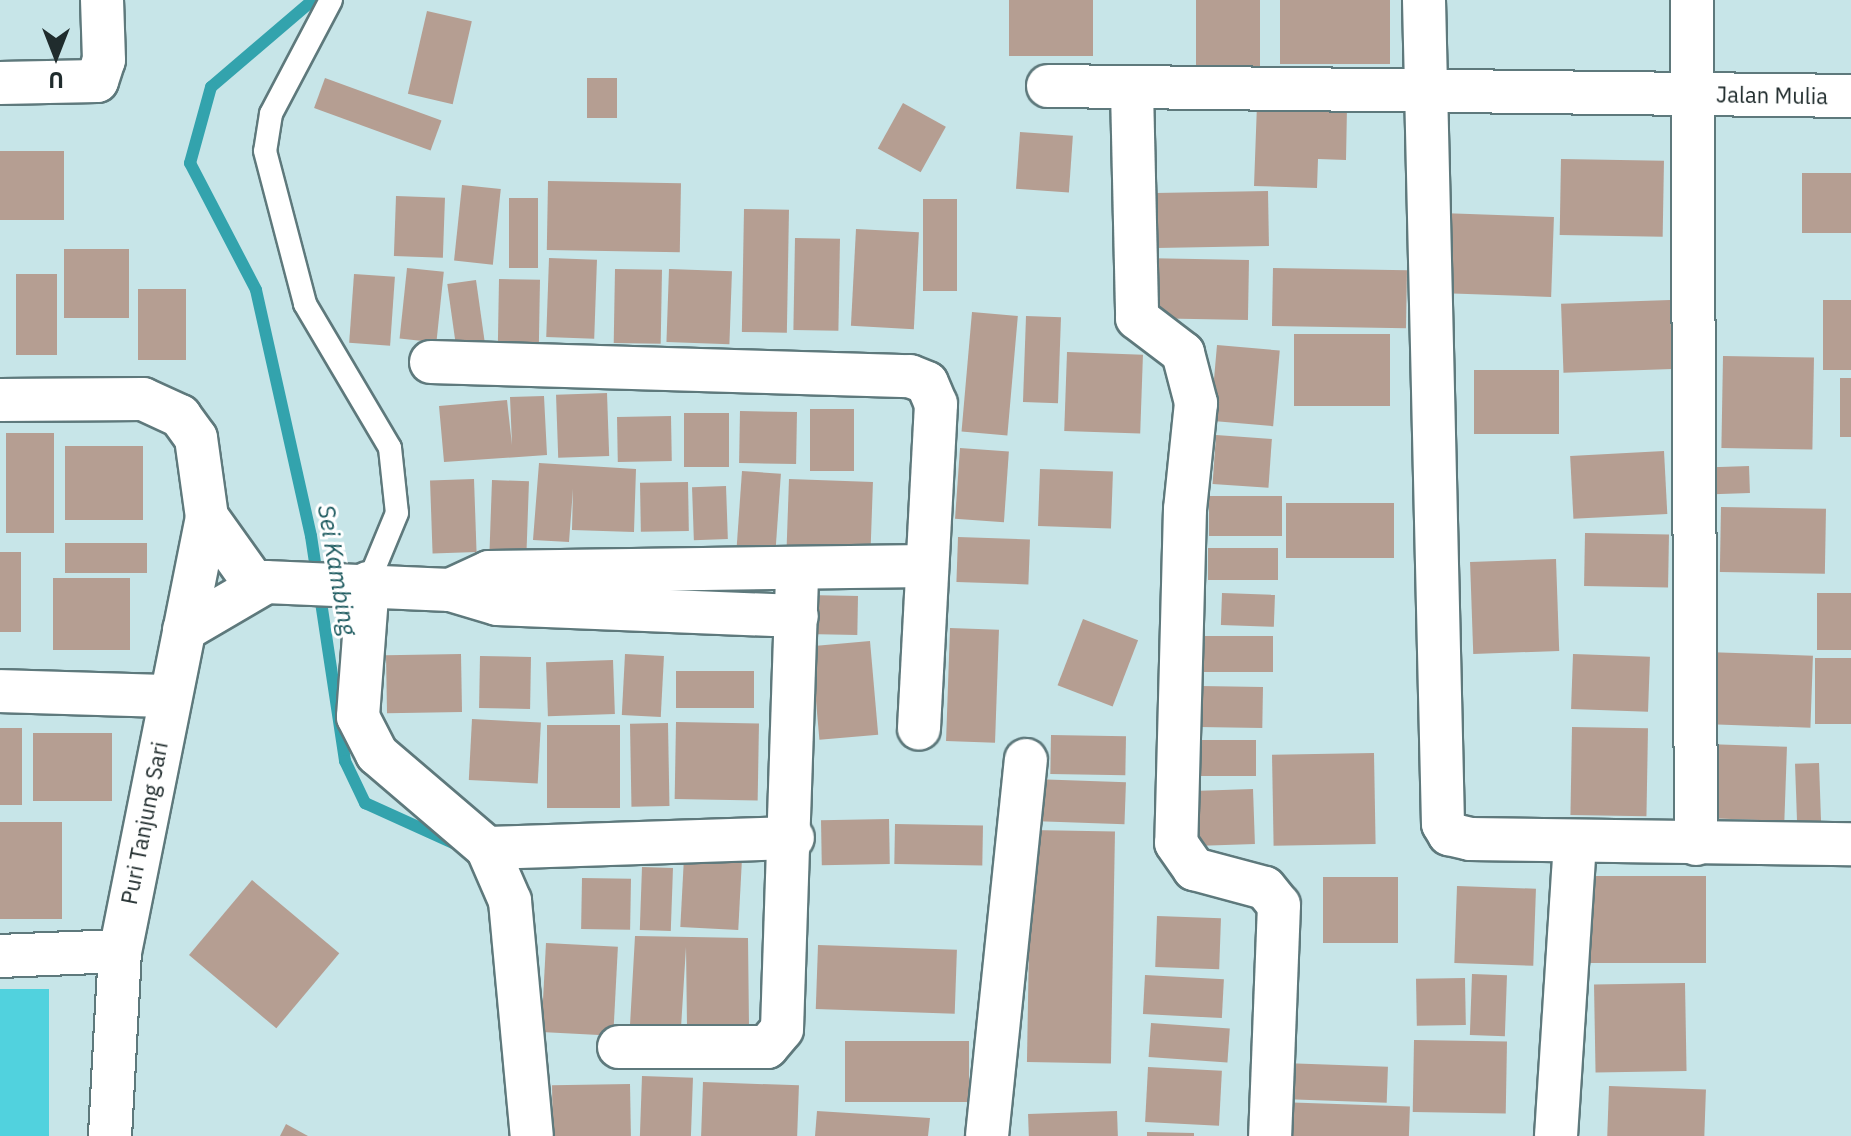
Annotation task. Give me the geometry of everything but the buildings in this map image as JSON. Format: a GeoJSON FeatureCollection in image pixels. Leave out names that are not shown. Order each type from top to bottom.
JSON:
{"type":"FeatureCollection","features":[{"type":"Feature","properties":{"kind":"street"},"geometry":{"type":"LineString","coordinates":[[0,83],[97,81],[104,60],[102,0]]}},
{"type":"Feature","properties":{"kind":"street"},"geometry":{"type":"LineString","coordinates":[[1424,0],[1443,824],[1449,834],[1470,839],[1575,843],[1851,844]]}},
{"type":"Feature","properties":{"kind":"street"},"geometry":{"type":"LineString","coordinates":[[1692,0],[1696,844]]}},
{"type":"Feature","properties":{"kind":"street","name":"Jalan Mulia"},"geometry":{"type":"LineString","coordinates":[[1048,86],[1427,94],[1851,96]]}},
{"type":"Feature","properties":{"kind":"street"},"geometry":{"type":"LineString","coordinates":[[1132,90],[1137,318],[1183,353],[1196,403],[1185,509],[1176,843],[1194,869],[1265,888],[1279,905],[1270,1136]]}},
{"type":"Feature","properties":{"kind":"street"},"geometry":{"type":"LineString","coordinates":[[431,362],[920,378],[936,404],[919,729]]}},
{"type":"Feature","properties":{"kind":"street","name":"Puri Tanjung Sari"},"geometry":{"type":"LineString","coordinates":[[0,400],[129,397],[164,405],[196,438],[207,517],[120,951],[110,1136]]}},
{"type":"Feature","properties":{"kind":"street"},"geometry":{"type":"LineString","coordinates":[[207,517],[268,583]]}},
{"type":"Feature","properties":{"kind":"street"},"geometry":{"type":"LineString","coordinates":[[450,590],[489,572],[927,566]]}},
{"type":"Feature","properties":{"kind":"street"},"geometry":{"type":"LineString","coordinates":[[619,1047],[767,1047],[777,1041],[793,838],[797,568]]}},
{"type":"Feature","properties":{"kind":"street"},"geometry":{"type":"LineString","coordinates":[[184,630],[268,583],[354,583],[450,590],[497,604],[797,616]]}},
{"type":"Feature","properties":{"kind":"street"},"geometry":{"type":"LineString","coordinates":[[354,583],[354,697],[364,737],[487,848],[510,901],[532,1136]]}},
{"type":"Feature","properties":{"kind":"street"},"geometry":{"type":"LineString","coordinates":[[0,691],[169,696]]}},
{"type":"Feature","properties":{"kind":"street"},"geometry":{"type":"LineString","coordinates":[[987,1136],[1026,760]]}},
{"type":"Feature","properties":{"kind":"street"},"geometry":{"type":"LineString","coordinates":[[487,848],[793,838]]}},
{"type":"Feature","properties":{"kind":"street"},"geometry":{"type":"LineString","coordinates":[[1556,1136],[1575,843]]}},
{"type":"Feature","properties":{"kind":"street"},"geometry":{"type":"LineString","coordinates":[[0,956],[120,951]]}},
{"type":"Feature","properties":{"kind":"lane"},"geometry":{"type":"LineString","coordinates":[[331,0],[271,114],[265,151],[305,304],[390,448],[397,513],[354,583]]}},
{"type":"Feature","properties":{"kind":"shaded area"},"geometry":{"type":"Polygon","coordinates":[[[0,989],[49,989],[49,1136],[0,1136],[0,989]]]}},
{"type":"Feature","properties":{"kind":"waterway","name":"Sei Kambing"},"geometry":{"type":"LineString","coordinates":[[313,0],[211,87],[190,163],[256,290],[311,536],[345,761],[365,803],[453,843]]}}]}
